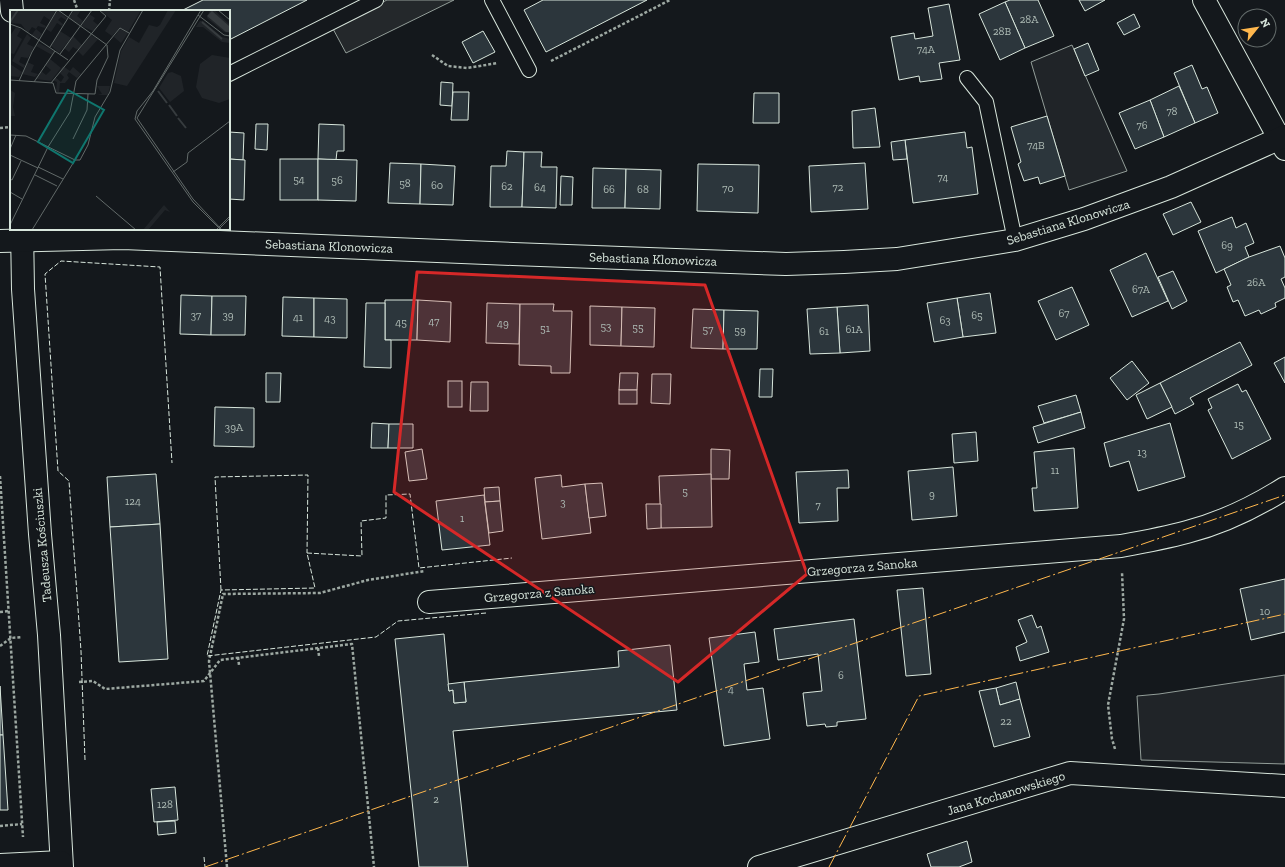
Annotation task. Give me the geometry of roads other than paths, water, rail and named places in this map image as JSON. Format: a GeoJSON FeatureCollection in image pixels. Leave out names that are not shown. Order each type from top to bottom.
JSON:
{"type":"FeatureCollection","features":[{"type":"Feature","properties":{"kind":"street"},"geometry":{"type":"LineString","coordinates":[[11,0],[12,10]]}},
{"type":"Feature","properties":{"kind":"street"},"geometry":{"type":"LineString","coordinates":[[1204,0],[1283,141]]}},
{"type":"Feature","properties":{"kind":"street","name":"Sebastiana Klonowicza"},"geometry":{"type":"LineString","coordinates":[[0,241],[22,234],[124,234],[505,254],[786,264],[897,259],[1015,240],[1084,219],[1164,190],[1283,141]]}},
{"type":"Feature","properties":{"kind":"street","name":"Tadeusza Kościuszki"},"geometry":{"type":"LineString","coordinates":[[22,234],[23,289],[49,642],[62,864]]}},
{"type":"Feature","properties":{"kind":"street","name":"Grzegorza z Sanoka"},"geometry":{"type":"LineString","coordinates":[[429,602],[1120,546],[1187,532],[1224,520],[1265,501],[1285,488]]}},
{"type":"Feature","properties":{"kind":"street","name":"Jana Kochanowskiego"},"geometry":{"type":"LineString","coordinates":[[759,867],[1070,773],[1285,786]]}},
{"type":"Feature","properties":{"kind":"street"},"geometry":{"type":"LineString","coordinates":[[0,865],[62,864]]}},
{"type":"Feature","properties":{"kind":"lane"},"geometry":{"type":"LineString","coordinates":[[230,73],[376,0]]}},
{"type":"Feature","properties":{"kind":"lane"},"geometry":{"type":"LineString","coordinates":[[492,0],[529,70]]}},
{"type":"Feature","properties":{"kind":"lane"},"geometry":{"type":"LineString","coordinates":[[967,78],[986,102],[1015,240]]}}]}
